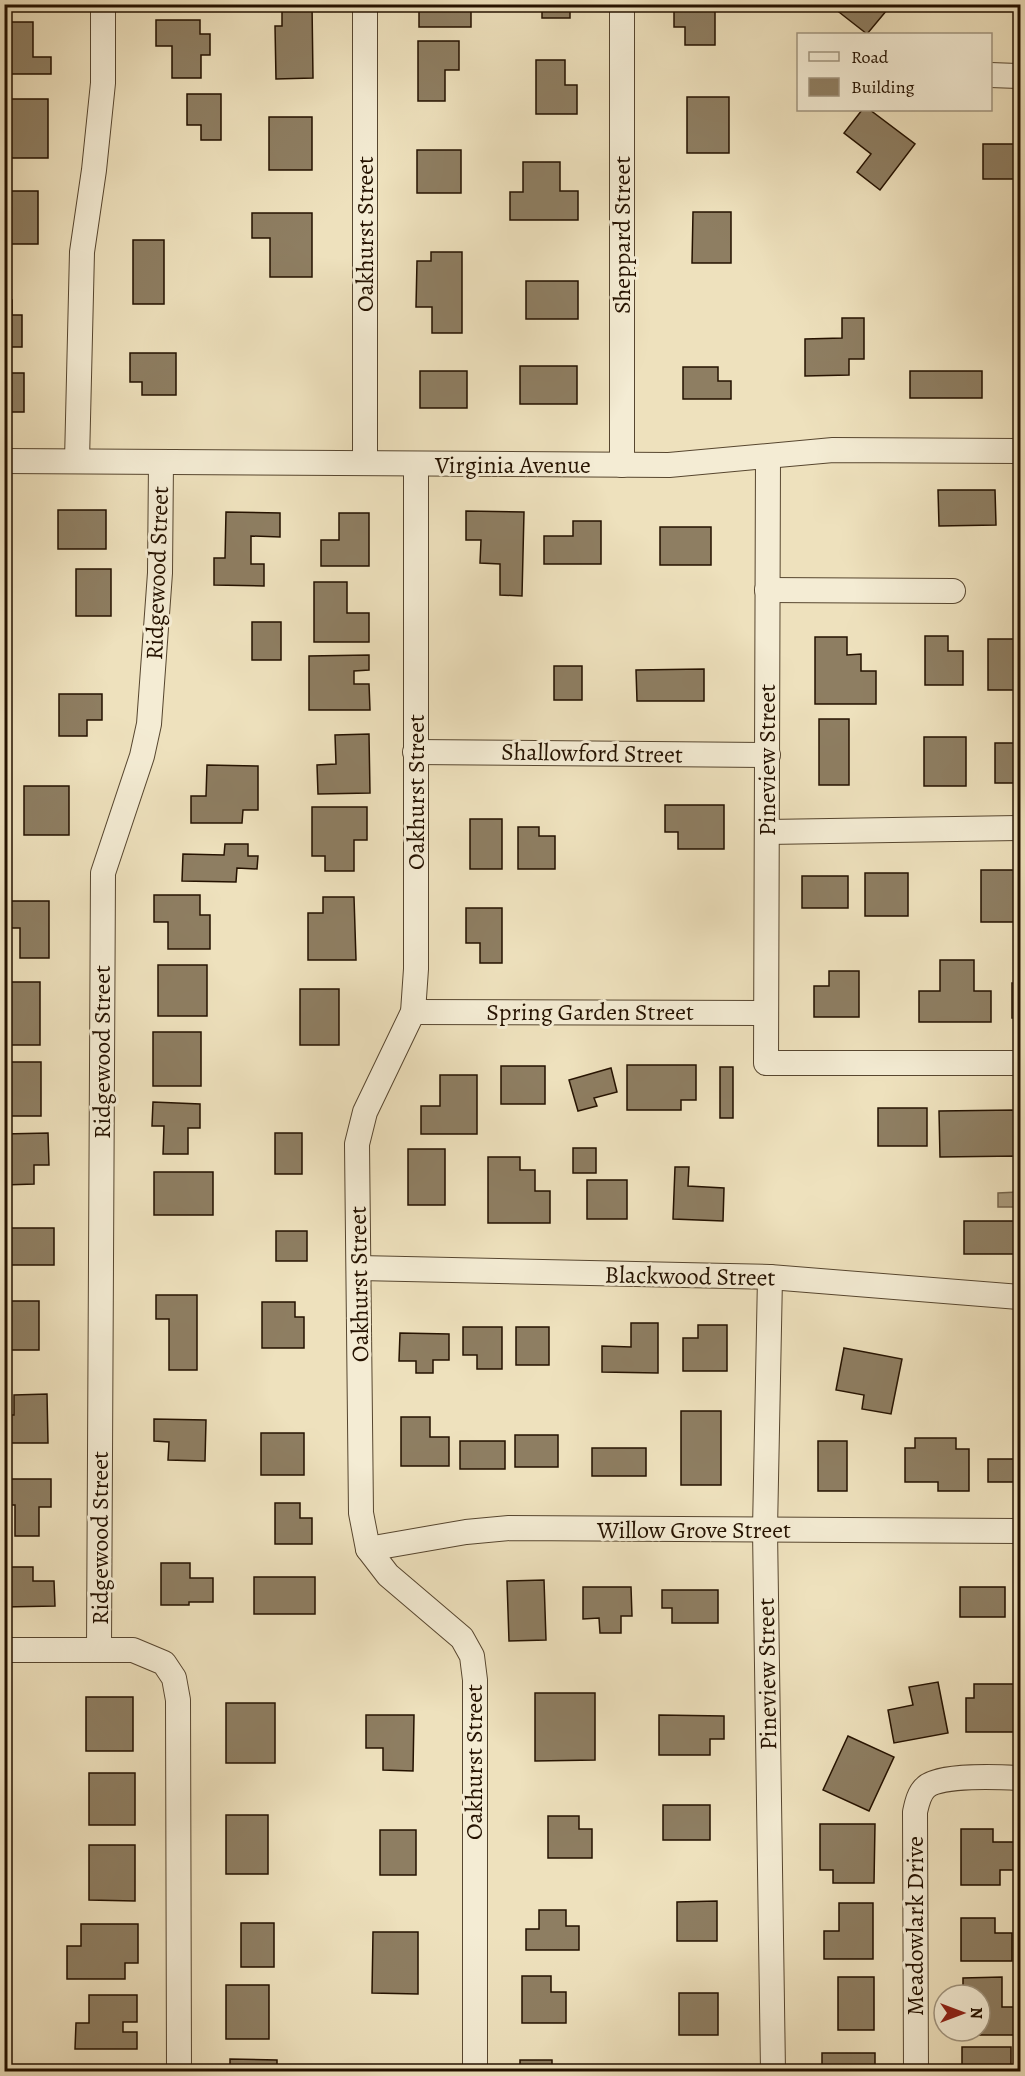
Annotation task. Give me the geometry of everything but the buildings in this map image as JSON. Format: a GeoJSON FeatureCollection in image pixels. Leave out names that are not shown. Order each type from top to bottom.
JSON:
{"type":"FeatureCollection","features":[{"type":"Feature","properties":{"kind":"street"},"geometry":{"type":"LineString","coordinates":[[77,461],[82,252],[94,171],[103,83],[103,4]]}},
{"type":"Feature","properties":{"kind":"street","name":"Oakhurst Street"},"geometry":{"type":"LineString","coordinates":[[365,4],[365,464]]}},
{"type":"Feature","properties":{"kind":"street","name":"Sheppard Street"},"geometry":{"type":"LineString","coordinates":[[622,4],[622,465]]}},
{"type":"Feature","properties":{"kind":"street"},"geometry":{"type":"LineString","coordinates":[[992,75],[1020,76]]}},
{"type":"Feature","properties":{"kind":"street","name":"Virginia Avenue"},"geometry":{"type":"LineString","coordinates":[[4,461],[669,465],[833,450],[1020,451]]}},
{"type":"Feature","properties":{"kind":"street","name":"Pineview Street"},"geometry":{"type":"LineString","coordinates":[[768,457],[766,1064],[1020,1063]]}},
{"type":"Feature","properties":{"kind":"street","name":"Ridgewood Street"},"geometry":{"type":"LineString","coordinates":[[99,1649],[103,873],[142,756],[149,724],[160,573],[161,462]]}},
{"type":"Feature","properties":{"kind":"street","name":"Oakhurst Street"},"geometry":{"type":"LineString","coordinates":[[416,465],[416,969],[413,1012],[365,1112],[357,1144],[361,1513],[368,1549],[388,1575],[462,1638],[472,1656],[475,1680],[475,2072]]}},
{"type":"Feature","properties":{"kind":"street"},"geometry":{"type":"LineString","coordinates":[[767,590],[953,591]]}},
{"type":"Feature","properties":{"kind":"street","name":"Shallowford Street"},"geometry":{"type":"LineString","coordinates":[[415,752],[768,755]]}},
{"type":"Feature","properties":{"kind":"street"},"geometry":{"type":"LineString","coordinates":[[767,832],[1020,828]]}},
{"type":"Feature","properties":{"kind":"street","name":"Spring Garden Street"},"geometry":{"type":"LineString","coordinates":[[413,1012],[766,1013]]}},
{"type":"Feature","properties":{"kind":"street","name":"Blackwood Street"},"geometry":{"type":"LineString","coordinates":[[359,1268],[770,1277],[1020,1297]]}},
{"type":"Feature","properties":{"kind":"street","name":"Pineview Street"},"geometry":{"type":"LineString","coordinates":[[770,1277],[765,1530],[773,2072]]}},
{"type":"Feature","properties":{"kind":"street","name":"Willow Grove Street"},"geometry":{"type":"LineString","coordinates":[[368,1549],[466,1532],[509,1528],[1020,1531]]}},
{"type":"Feature","properties":{"kind":"street"},"geometry":{"type":"LineString","coordinates":[[4,1650],[133,1650],[150,1655],[164,1663],[174,1678],[178,1700],[179,2072]]}},
{"type":"Feature","properties":{"kind":"street","name":"Meadowlark Drive"},"geometry":{"type":"LineString","coordinates":[[916,2072],[915,1812],[920,1795],[928,1785],[942,1780],[1020,1778]]}},
{"type":"Feature","properties":{"kind":"shaded area"},"geometry":{"type":"Polygon","coordinates":[[[1020,1192],[1020,1207],[998,1207],[998,1193],[1020,1192]]]}}]}
